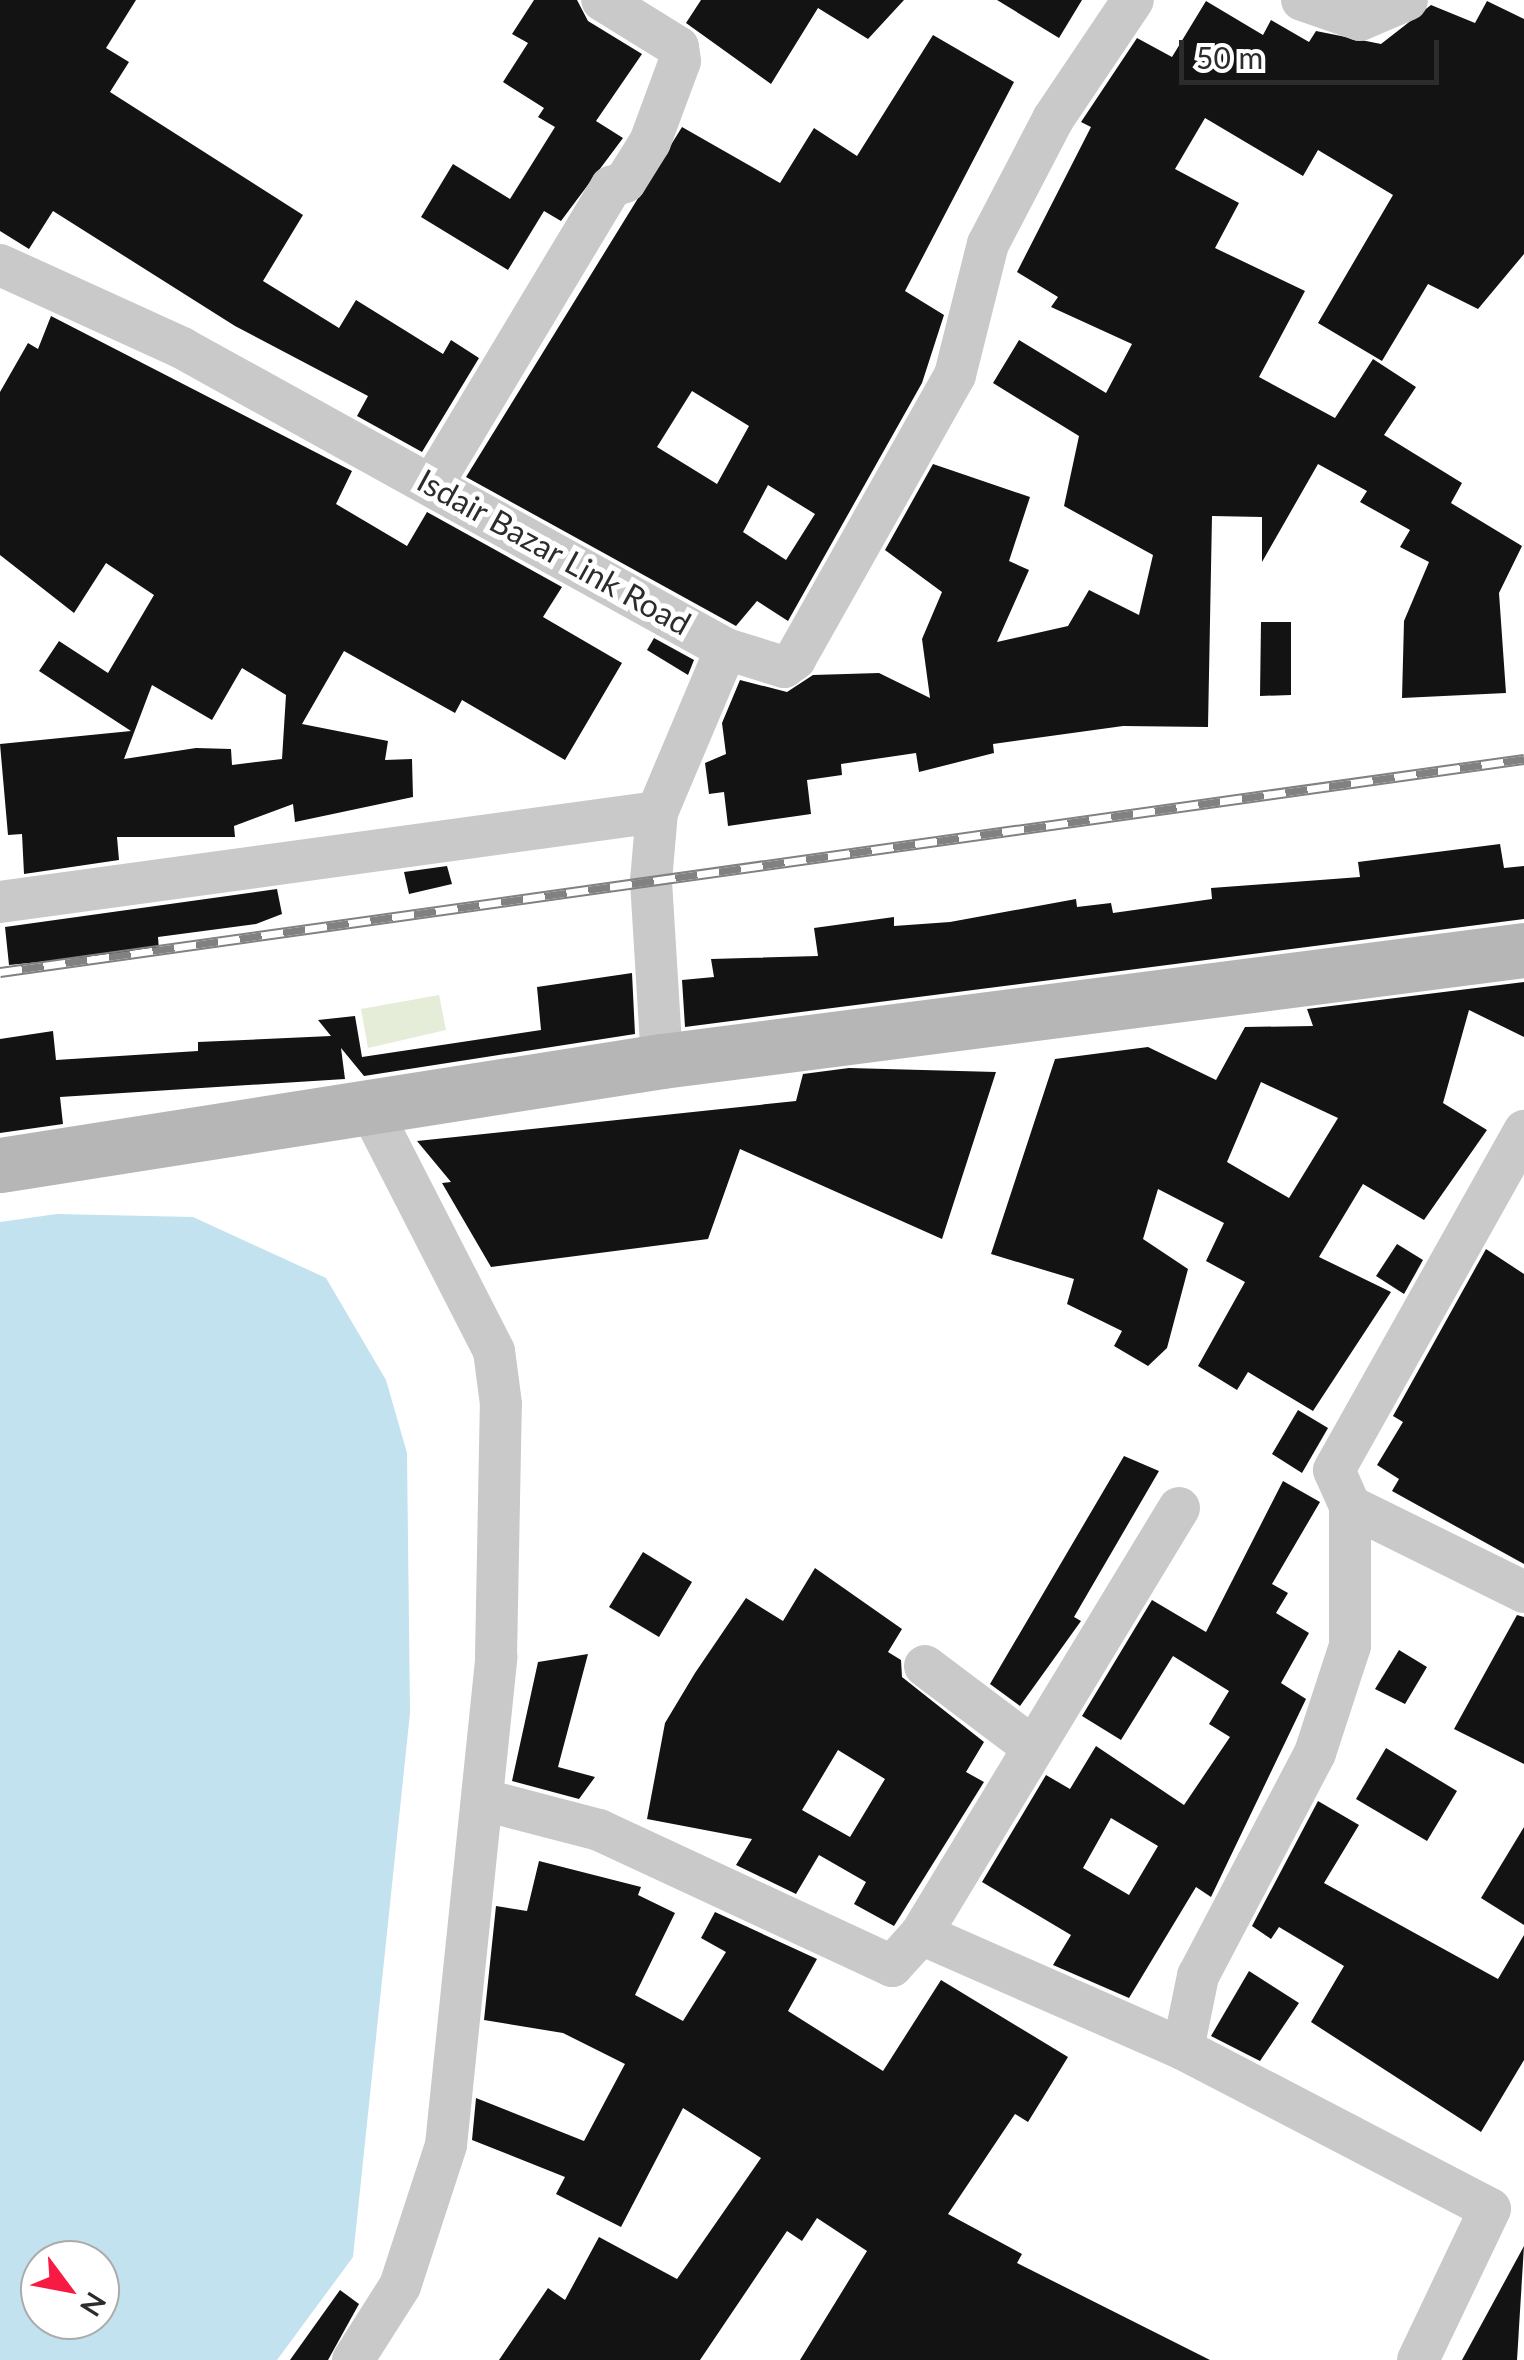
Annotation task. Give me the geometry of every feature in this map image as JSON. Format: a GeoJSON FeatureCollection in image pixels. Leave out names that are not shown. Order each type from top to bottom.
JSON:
{"type":"FeatureCollection","features":[{"type":"Feature","properties":{"kind":"street"},"geometry":{"type":"LineString","coordinates":[[432,484],[611,187],[625,182],[650,142],[680,61],[678,47],[602,0]]}},
{"type":"Feature","properties":{"kind":"street"},"geometry":{"type":"LineString","coordinates":[[726,649],[784,667],[795,659],[955,375],[996,228],[1053,120],[1133,0]]}},
{"type":"Feature","properties":{"kind":"street"},"geometry":{"type":"LineString","coordinates":[[1302,0],[1367,20],[1407,0]]}},
{"type":"Feature","properties":{"kind":"street","name":"Isdair Bazar Link Road"},"geometry":{"type":"LineString","coordinates":[[0,265],[182,348],[726,649],[657,812],[651,881],[662,1061]]}},
{"type":"Feature","properties":{"kind":"street"},"geometry":{"type":"LineString","coordinates":[[0,902],[657,812]]}},
{"type":"Feature","properties":{"kind":"street"},"geometry":{"type":"LineString","coordinates":[[0,1166],[662,1061],[1524,950]]}},
{"type":"Feature","properties":{"kind":"street"},"geometry":{"type":"LineString","coordinates":[[352,2360],[400,2286],[446,2145],[496,1657],[494,1352],[370,1110]]}},
{"type":"Feature","properties":{"kind":"street"},"geometry":{"type":"LineString","coordinates":[[1183,2048],[1198,1976],[1316,1753],[1350,1646],[1350,1506],[1334,1470],[1350,1430],[1524,1131]]}},
{"type":"Feature","properties":{"kind":"street"},"geometry":{"type":"LineString","coordinates":[[1350,1506],[1524,1592]]}},
{"type":"Feature","properties":{"kind":"street"},"geometry":{"type":"LineString","coordinates":[[484,1800],[599,1830],[882,1964],[899,1962],[921,1934],[1031,1746],[1179,1508]]}},
{"type":"Feature","properties":{"kind":"street"},"geometry":{"type":"LineString","coordinates":[[925,1666],[1031,1746]]}},
{"type":"Feature","properties":{"kind":"street"},"geometry":{"type":"LineString","coordinates":[[921,1934],[1183,2048],[1490,2209],[1418,2360]]}},
{"type":"Feature","properties":{"kind":"green space"},"geometry":{"type":"Polygon","coordinates":[[[439,995],[446,1030],[368,1048],[361,1009],[439,995]]]}},
{"type":"Feature","properties":{"kind":"water"},"geometry":{"type":"Polygon","coordinates":[[[57,1214],[193,1217],[326,1278],[386,1380],[407,1453],[410,1713],[353,2257],[277,2360],[0,2360],[0,1222],[57,1214]]]}},
{"type":"Feature","properties":{"kind":"building"},"geometry":{"type":"Polygon","coordinates":[[[0,0],[136,0],[106,48],[129,62],[110,92],[303,215],[263,281],[339,328],[356,300],[443,354],[451,340],[479,358],[422,452],[357,416],[368,396],[235,326],[53,211],[29,249],[0,231],[0,0]]]}},
{"type":"Feature","properties":{"kind":"building"},"geometry":{"type":"Polygon","coordinates":[[[534,0],[577,0],[588,21],[642,54],[596,121],[623,138],[561,221],[544,211],[508,270],[421,217],[453,164],[510,199],[555,127],[538,117],[544,108],[503,82],[528,43],[512,34],[534,0]]]}},
{"type":"Feature","properties":{"kind":"building"},"geometry":{"type":"Polygon","coordinates":[[[701,0],[904,0],[868,39],[818,8],[771,84],[686,23],[701,0]]]}},
{"type":"Feature","properties":{"kind":"building"},"geometry":{"type":"Polygon","coordinates":[[[997,0],[1082,0],[1059,38],[997,0]]]}},
{"type":"Feature","properties":{"kind":"building"},"geometry":{"type":"Polygon","coordinates":[[[1206,1],[1263,35],[1271,20],[1309,42],[1316,31],[1381,44],[1431,5],[1475,23],[1487,1],[1524,19],[1524,254],[1478,309],[1428,284],[1382,361],[1318,323],[1393,195],[1318,150],[1303,176],[1205,118],[1175,169],[1239,203],[1215,248],[1305,291],[1259,377],[1335,418],[1373,359],[1416,387],[1384,435],[1462,483],[1451,503],[1522,546],[1499,593],[1506,693],[1402,698],[1404,621],[1429,562],[1400,547],[1410,530],[1360,502],[1367,491],[1318,464],[1262,562],[1262,517],[1212,516],[1208,727],[1123,726],[993,744],[994,753],[919,772],[916,753],[841,764],[842,775],[807,780],[811,814],[728,826],[724,792],[709,794],[705,763],[726,754],[722,723],[740,680],[787,692],[813,675],[879,673],[930,698],[922,639],[942,592],[885,550],[933,464],[1030,497],[1009,561],[1029,570],[997,642],[1068,626],[1089,590],[1139,615],[1153,555],[1064,506],[1079,436],[993,383],[1019,340],[1106,393],[1132,344],[1051,307],[1058,297],[1017,272],[1091,127],[1081,122],[1137,38],[1172,57],[1206,1]]]}},
{"type":"Feature","properties":{"kind":"building"},"geometry":{"type":"Polygon","coordinates":[[[933,35],[1014,82],[905,291],[944,315],[922,383],[788,621],[757,601],[736,626],[466,477],[682,127],[780,183],[814,128],[857,156],[933,35]],[[692,391],[657,447],[717,484],[749,426],[692,391]],[[768,485],[743,532],[786,560],[815,514],[768,485]]]}},
{"type":"Feature","properties":{"kind":"building"},"geometry":{"type":"Polygon","coordinates":[[[51,316],[352,471],[336,504],[407,546],[427,512],[562,587],[543,617],[622,663],[565,760],[462,700],[455,713],[344,651],[302,724],[388,741],[385,760],[412,759],[413,797],[295,822],[293,804],[234,826],[235,837],[117,837],[119,860],[24,874],[22,834],[8,835],[0,744],[131,731],[39,671],[59,641],[108,673],[154,595],[106,563],[74,613],[0,555],[0,392],[28,343],[38,349],[51,316]],[[242,668],[212,720],[152,685],[124,759],[196,748],[231,749],[232,765],[282,759],[286,695],[242,668]]]}},
{"type":"Feature","properties":{"kind":"building"},"geometry":{"type":"Polygon","coordinates":[[[1261,622],[1291,622],[1291,695],[1260,696],[1261,622]]]}},
{"type":"Feature","properties":{"kind":"building"},"geometry":{"type":"Polygon","coordinates":[[[654,638],[694,660],[688,675],[647,650],[654,638]]]}},
{"type":"Feature","properties":{"kind":"building"},"geometry":{"type":"Polygon","coordinates":[[[1500,844],[1504,868],[1524,866],[1524,919],[685,1027],[682,980],[714,977],[711,959],[818,956],[814,928],[894,917],[894,926],[950,922],[1076,899],[1077,907],[1111,903],[1113,913],[1212,899],[1211,888],[1360,877],[1358,862],[1500,844]]]}},
{"type":"Feature","properties":{"kind":"building"},"geometry":{"type":"Polygon","coordinates":[[[447,866],[452,884],[409,894],[404,872],[447,866]]]}},
{"type":"Feature","properties":{"kind":"building"},"geometry":{"type":"Polygon","coordinates":[[[277,889],[282,914],[256,924],[158,937],[159,950],[9,965],[5,927],[277,889]]]}},
{"type":"Feature","properties":{"kind":"building"},"geometry":{"type":"Polygon","coordinates":[[[632,973],[635,1034],[364,1076],[341,1048],[345,1079],[60,1097],[63,1124],[0,1133],[0,1039],[53,1031],[56,1060],[198,1051],[198,1042],[331,1036],[318,1020],[355,1016],[362,1057],[541,1030],[537,987],[632,973]]]}},
{"type":"Feature","properties":{"kind":"building"},"geometry":{"type":"Polygon","coordinates":[[[1524,982],[1524,1037],[1469,1010],[1443,1103],[1487,1130],[1424,1220],[1363,1184],[1319,1257],[1391,1292],[1313,1411],[1248,1372],[1237,1390],[1198,1366],[1245,1282],[1206,1261],[1224,1223],[1158,1189],[1143,1239],[1188,1269],[1167,1348],[1148,1366],[1114,1346],[1122,1331],[1067,1304],[1074,1279],[991,1254],[1055,1059],[1148,1047],[1216,1080],[1245,1027],[1313,1026],[1307,1009],[1524,982]],[[1261,1082],[1227,1162],[1289,1198],[1338,1118],[1261,1082]]]}},
{"type":"Feature","properties":{"kind":"building"},"geometry":{"type":"Polygon","coordinates":[[[849,1068],[996,1072],[942,1239],[740,1149],[708,1239],[491,1267],[442,1183],[451,1182],[417,1141],[796,1101],[803,1074],[849,1068]]]}},
{"type":"Feature","properties":{"kind":"building"},"geometry":{"type":"Polygon","coordinates":[[[1397,1244],[1423,1260],[1404,1294],[1376,1276],[1397,1244]]]}},
{"type":"Feature","properties":{"kind":"building"},"geometry":{"type":"Polygon","coordinates":[[[1486,1249],[1524,1274],[1524,1564],[1392,1491],[1399,1479],[1377,1465],[1403,1422],[1393,1416],[1486,1249]]]}},
{"type":"Feature","properties":{"kind":"building"},"geometry":{"type":"Polygon","coordinates":[[[1298,1410],[1328,1428],[1302,1473],[1272,1454],[1298,1410]]]}},
{"type":"Feature","properties":{"kind":"building"},"geometry":{"type":"Polygon","coordinates":[[[1124,1456],[1159,1471],[1074,1617],[1081,1621],[1020,1706],[990,1684],[1124,1456]]]}},
{"type":"Feature","properties":{"kind":"building"},"geometry":{"type":"Polygon","coordinates":[[[1283,1481],[1320,1502],[1272,1584],[1288,1593],[1276,1613],[1309,1633],[1281,1683],[1306,1699],[1211,1897],[1196,1887],[1129,1998],[1053,1965],[1071,1935],[982,1882],[1046,1775],[1070,1789],[1096,1746],[1184,1805],[1230,1737],[1209,1724],[1229,1691],[1173,1656],[1121,1740],[1082,1716],[1152,1600],[1206,1632],[1283,1481]],[[1111,1818],[1083,1868],[1129,1895],[1158,1846],[1111,1818]]]}},
{"type":"Feature","properties":{"kind":"building"},"geometry":{"type":"Polygon","coordinates":[[[643,1552],[692,1582],[659,1637],[609,1607],[643,1552]]]}},
{"type":"Feature","properties":{"kind":"building"},"geometry":{"type":"Polygon","coordinates":[[[815,1568],[902,1629],[888,1652],[901,1660],[902,1677],[984,1742],[966,1772],[984,1782],[894,1926],[854,1904],[866,1882],[819,1855],[796,1894],[736,1865],[752,1839],[647,1819],[665,1723],[746,1598],[783,1621],[815,1568]],[[838,1750],[802,1810],[850,1837],[885,1779],[838,1750]]]}},
{"type":"Feature","properties":{"kind":"building"},"geometry":{"type":"Polygon","coordinates":[[[1517,1615],[1524,1617],[1524,1764],[1454,1729],[1517,1615]]]}},
{"type":"Feature","properties":{"kind":"building"},"geometry":{"type":"Polygon","coordinates":[[[1399,1650],[1427,1667],[1405,1704],[1375,1689],[1399,1650]]]}},
{"type":"Feature","properties":{"kind":"building"},"geometry":{"type":"Polygon","coordinates":[[[588,1654],[558,1767],[595,1777],[579,1799],[512,1781],[538,1662],[588,1654]]]}},
{"type":"Feature","properties":{"kind":"building"},"geometry":{"type":"Polygon","coordinates":[[[1386,1748],[1457,1791],[1427,1841],[1356,1799],[1386,1748]]]}},
{"type":"Feature","properties":{"kind":"building"},"geometry":{"type":"Polygon","coordinates":[[[1318,1801],[1359,1825],[1324,1883],[1498,1979],[1524,1935],[1524,2060],[1481,2132],[1311,2022],[1344,1966],[1279,1927],[1271,1939],[1252,1926],[1318,1801]]]}},
{"type":"Feature","properties":{"kind":"building"},"geometry":{"type":"Polygon","coordinates":[[[1524,1827],[1524,1925],[1481,1898],[1524,1827]]]}},
{"type":"Feature","properties":{"kind":"building"},"geometry":{"type":"Polygon","coordinates":[[[539,1861],[641,1887],[638,1895],[675,1913],[635,1995],[683,2021],[726,1952],[701,1938],[715,1912],[817,1959],[788,2011],[883,2071],[941,1980],[1068,2057],[1028,2122],[1015,2114],[948,2214],[1022,2254],[1017,2263],[1210,2360],[800,2360],[867,2251],[817,2218],[802,2241],[787,2231],[700,2360],[499,2360],[548,2288],[565,2300],[599,2237],[677,2279],[761,2158],[683,2108],[621,2227],[556,2194],[565,2177],[472,2140],[476,2098],[584,2141],[625,2064],[563,2033],[484,2020],[496,1906],[527,1911],[539,1861]]]}},
{"type":"Feature","properties":{"kind":"building"},"geometry":{"type":"Polygon","coordinates":[[[1249,1971],[1299,2003],[1260,2061],[1211,2036],[1249,1971]]]}},
{"type":"Feature","properties":{"kind":"building"},"geometry":{"type":"Polygon","coordinates":[[[1524,2246],[1517,2360],[1462,2360],[1524,2246]]]}},
{"type":"Feature","properties":{"kind":"building"},"geometry":{"type":"Polygon","coordinates":[[[340,2290],[359,2304],[328,2360],[290,2360],[340,2290]]]}},
{"type":"Feature","properties":{"kind":"railway"},"geometry":{"type":"LineString","coordinates":[[0,972],[1524,759]]}}]}
